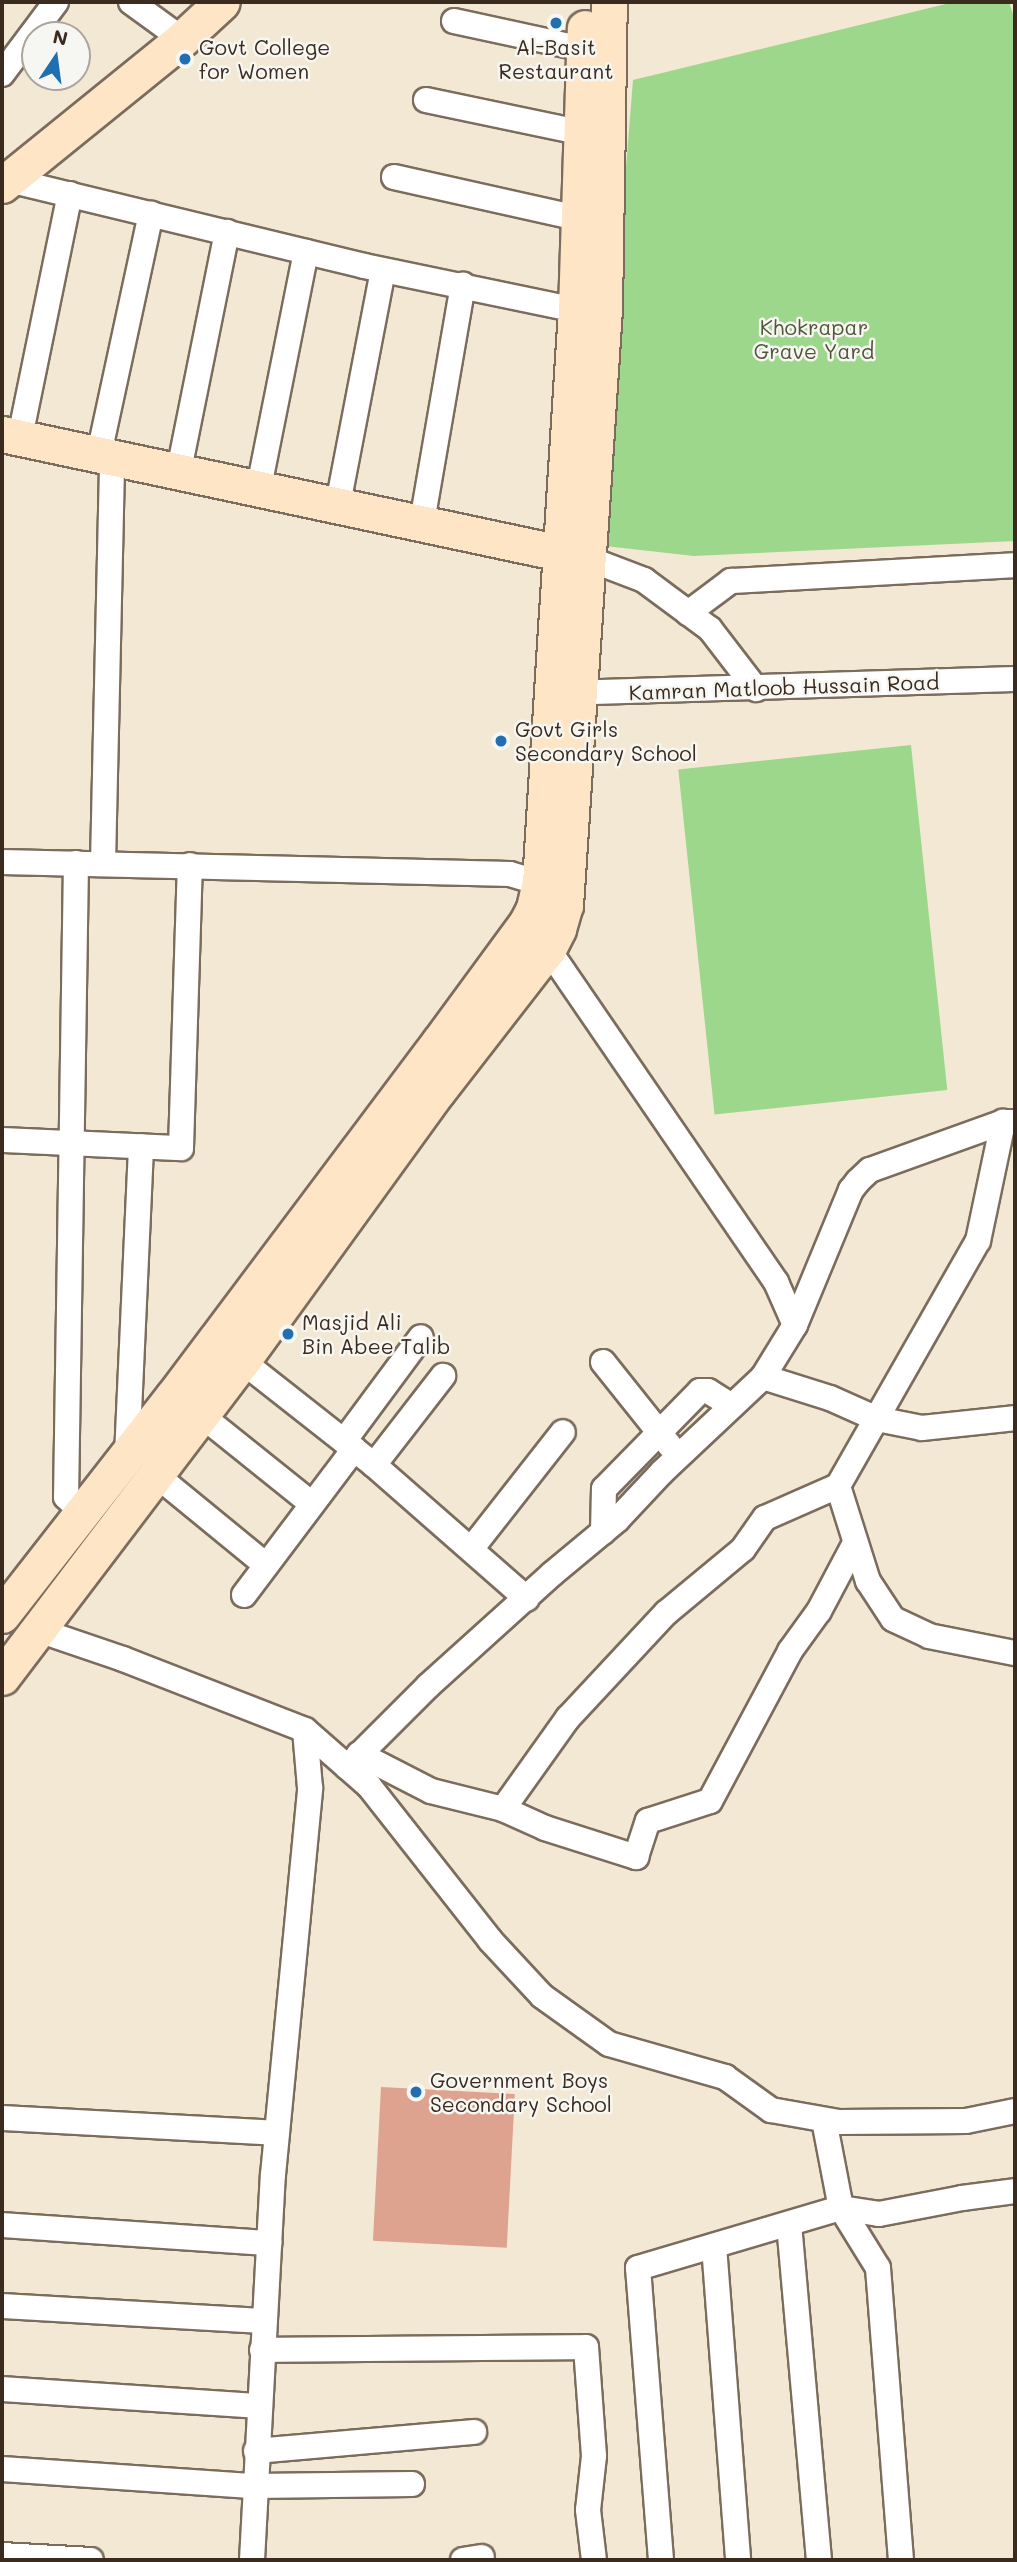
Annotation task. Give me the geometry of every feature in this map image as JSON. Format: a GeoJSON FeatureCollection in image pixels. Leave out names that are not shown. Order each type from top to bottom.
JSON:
{"type":"FeatureCollection","features":[{"type":"Feature","properties":{"kind":"main road"},"geometry":{"type":"LineString","coordinates":[[5,182],[181,39],[222,2]]}},
{"type":"Feature","properties":{"kind":"main road"},"geometry":{"type":"LineString","coordinates":[[2,1615],[374,1153],[548,949],[558,929],[565,905],[567,693],[575,556],[579,132],[586,2]]}},
{"type":"Feature","properties":{"kind":"main road"},"geometry":{"type":"LineString","coordinates":[[575,556],[604,309],[609,2]]}},
{"type":"Feature","properties":{"kind":"main road"},"geometry":{"type":"LineString","coordinates":[[11,435],[575,556]]}},
{"type":"Feature","properties":{"kind":"main road"},"geometry":{"type":"LineString","coordinates":[[2,1677],[242,1361],[374,1153],[527,922],[540,883],[567,693]]}},
{"type":"Feature","properties":{"kind":"main road"},"geometry":{"type":"LineString","coordinates":[[2,1621],[38,1630]]}},
{"type":"Feature","properties":{"kind":"street"},"geometry":{"type":"LineString","coordinates":[[2,74],[56,2]]}},
{"type":"Feature","properties":{"kind":"street"},"geometry":{"type":"LineString","coordinates":[[131,2],[157,9],[181,39]]}},
{"type":"Feature","properties":{"kind":"street"},"geometry":{"type":"LineString","coordinates":[[454,20],[584,49]]}},
{"type":"Feature","properties":{"kind":"street"},"geometry":{"type":"LineString","coordinates":[[426,100],[579,132]]}},
{"type":"Feature","properties":{"kind":"street"},"geometry":{"type":"LineString","coordinates":[[394,177],[577,218]]}},
{"type":"Feature","properties":{"kind":"street"},"geometry":{"type":"LineString","coordinates":[[5,182],[70,194],[383,270],[576,310]]}},
{"type":"Feature","properties":{"kind":"street"},"geometry":{"type":"LineString","coordinates":[[11,435],[70,194]]}},
{"type":"Feature","properties":{"kind":"street"},"geometry":{"type":"LineString","coordinates":[[103,863],[106,455],[151,214]]}},
{"type":"Feature","properties":{"kind":"street"},"geometry":{"type":"LineString","coordinates":[[179,470],[227,232]]}},
{"type":"Feature","properties":{"kind":"street"},"geometry":{"type":"LineString","coordinates":[[259,487],[306,252]]}},
{"type":"Feature","properties":{"kind":"street"},"geometry":{"type":"LineString","coordinates":[[338,504],[383,270]]}},
{"type":"Feature","properties":{"kind":"street"},"geometry":{"type":"LineString","coordinates":[[422,522],[463,285]]}},
{"type":"Feature","properties":{"kind":"street"},"geometry":{"type":"LineString","coordinates":[[575,556],[644,580],[710,629],[756,689]]}},
{"type":"Feature","properties":{"kind":"street"},"geometry":{"type":"LineString","coordinates":[[688,613],[731,581],[1015,565]]}},
{"type":"Feature","properties":{"kind":"street","name":"Kamran Matloob Hussain Road"},"geometry":{"type":"LineString","coordinates":[[567,693],[1015,679]]}},
{"type":"Feature","properties":{"kind":"street"},"geometry":{"type":"LineString","coordinates":[[2,862],[510,874],[540,883]]}},
{"type":"Feature","properties":{"kind":"street"},"geometry":{"type":"LineString","coordinates":[[76,863],[66,1497],[83,1513]]}},
{"type":"Feature","properties":{"kind":"street"},"geometry":{"type":"LineString","coordinates":[[2,1140],[181,1148],[190,865]]}},
{"type":"Feature","properties":{"kind":"street"},"geometry":{"type":"LineString","coordinates":[[548,949],[776,1282],[796,1325]]}},
{"type":"Feature","properties":{"kind":"street"},"geometry":{"type":"LineString","coordinates":[[353,1760],[428,1686],[552,1574],[603,1532],[763,1377],[796,1325],[851,1190],[858,1181],[870,1170],[1009,1122]]}},
{"type":"Feature","properties":{"kind":"street"},"geometry":{"type":"LineString","coordinates":[[503,1809],[568,1718],[666,1613],[743,1549],[765,1518],[838,1486],[978,1241],[1009,1122]]}},
{"type":"Feature","properties":{"kind":"street"},"geometry":{"type":"LineString","coordinates":[[127,1457],[141,1146]]}},
{"type":"Feature","properties":{"kind":"street"},"geometry":{"type":"LineString","coordinates":[[244,1595],[312,1504],[421,1337]]}},
{"type":"Feature","properties":{"kind":"street"},"geometry":{"type":"LineString","coordinates":[[242,1361],[374,1465],[472,1548],[527,1599]]}},
{"type":"Feature","properties":{"kind":"street"},"geometry":{"type":"LineString","coordinates":[[603,1362],[679,1456]]}},
{"type":"Feature","properties":{"kind":"street"},"geometry":{"type":"LineString","coordinates":[[374,1465],[443,1376]]}},
{"type":"Feature","properties":{"kind":"street"},"geometry":{"type":"LineString","coordinates":[[763,1377],[830,1398],[877,1419],[922,1428],[1015,1418]]}},
{"type":"Feature","properties":{"kind":"street"},"geometry":{"type":"LineString","coordinates":[[603,1532],[604,1489],[700,1391],[709,1391],[732,1406]]}},
{"type":"Feature","properties":{"kind":"street"},"geometry":{"type":"LineString","coordinates":[[201,1415],[312,1504]]}},
{"type":"Feature","properties":{"kind":"street"},"geometry":{"type":"LineString","coordinates":[[472,1548],[563,1432]]}},
{"type":"Feature","properties":{"kind":"street"},"geometry":{"type":"LineString","coordinates":[[156,1475],[266,1565]]}},
{"type":"Feature","properties":{"kind":"street"},"geometry":{"type":"LineString","coordinates":[[838,1486],[868,1581],[893,1619],[929,1636],[1015,1653]]}},
{"type":"Feature","properties":{"kind":"street"},"geometry":{"type":"LineString","coordinates":[[38,1630],[123,1659],[305,1730],[353,1760],[431,1791],[503,1809],[545,1828],[636,1857],[648,1821],[710,1801],[790,1651],[819,1611],[855,1543]]}},
{"type":"Feature","properties":{"kind":"street"},"geometry":{"type":"LineString","coordinates":[[253,2560],[254,2486],[276,2133],[310,1788],[305,1730]]}},
{"type":"Feature","properties":{"kind":"street"},"geometry":{"type":"LineString","coordinates":[[353,1760],[369,1786],[491,1940],[542,1996],[609,2043],[725,2077],[771,2110],[824,2120],[966,2121],[1015,2110]]}},
{"type":"Feature","properties":{"kind":"street"},"geometry":{"type":"LineString","coordinates":[[2,2118],[276,2133]]}},
{"type":"Feature","properties":{"kind":"street"},"geometry":{"type":"LineString","coordinates":[[824,2120],[841,2208],[878,2267],[901,2560]]}},
{"type":"Feature","properties":{"kind":"street"},"geometry":{"type":"LineString","coordinates":[[661,2560],[638,2268],[841,2208],[879,2214],[962,2197],[1015,2191]]}},
{"type":"Feature","properties":{"kind":"street"},"geometry":{"type":"LineString","coordinates":[[789,2224],[819,2560]]}},
{"type":"Feature","properties":{"kind":"street"},"geometry":{"type":"LineString","coordinates":[[2,2225],[269,2243]]}},
{"type":"Feature","properties":{"kind":"street"},"geometry":{"type":"LineString","coordinates":[[714,2246],[738,2560]]}},
{"type":"Feature","properties":{"kind":"street"},"geometry":{"type":"LineString","coordinates":[[2,2306],[264,2321]]}},
{"type":"Feature","properties":{"kind":"street"},"geometry":{"type":"LineString","coordinates":[[262,2350],[586,2347],[594,2456],[588,2510],[594,2560]]}},
{"type":"Feature","properties":{"kind":"street"},"geometry":{"type":"LineString","coordinates":[[2,2389],[259,2406]]}},
{"type":"Feature","properties":{"kind":"street"},"geometry":{"type":"LineString","coordinates":[[256,2451],[474,2432]]}},
{"type":"Feature","properties":{"kind":"street"},"geometry":{"type":"LineString","coordinates":[[2,2469],[254,2486],[412,2484]]}},
{"type":"Feature","properties":{"kind":"street"},"geometry":{"type":"LineString","coordinates":[[2,2556],[92,2560]]}},
{"type":"Feature","properties":{"kind":"green space","name":"Khokrapar Grave Yard"},"geometry":{"type":"Polygon","coordinates":[[[954,2],[1009,2],[1015,20],[1015,541],[694,556],[596,545],[633,80],[954,2]]]}},
{"type":"Feature","properties":{"kind":"green space"},"geometry":{"type":"Polygon","coordinates":[[[911,745],[947,1090],[715,1115],[678,769],[911,745]]]}},
{"type":"Feature","properties":{"kind":"building"},"geometry":{"type":"Polygon","coordinates":[[[381,2087],[515,2094],[507,2248],[373,2241],[381,2087]]]}},
{"type":"Feature","properties":{"kind":"place","name":"Al-Basit Restaurant"},"geometry":{"type":"Point","coordinates":[556,23]}},
{"type":"Feature","properties":{"kind":"place","name":"Govt College for Women"},"geometry":{"type":"Point","coordinates":[185,59]}},
{"type":"Feature","properties":{"kind":"place","name":"Govt Girls Secondary School"},"geometry":{"type":"Point","coordinates":[501,741]}},
{"type":"Feature","properties":{"kind":"place","name":"Masjid Ali Bin Abee Talib"},"geometry":{"type":"Point","coordinates":[288,1334]}},
{"type":"Feature","properties":{"kind":"place","name":"Government Boys Secondary School"},"geometry":{"type":"Point","coordinates":[416,2092]}}]}
